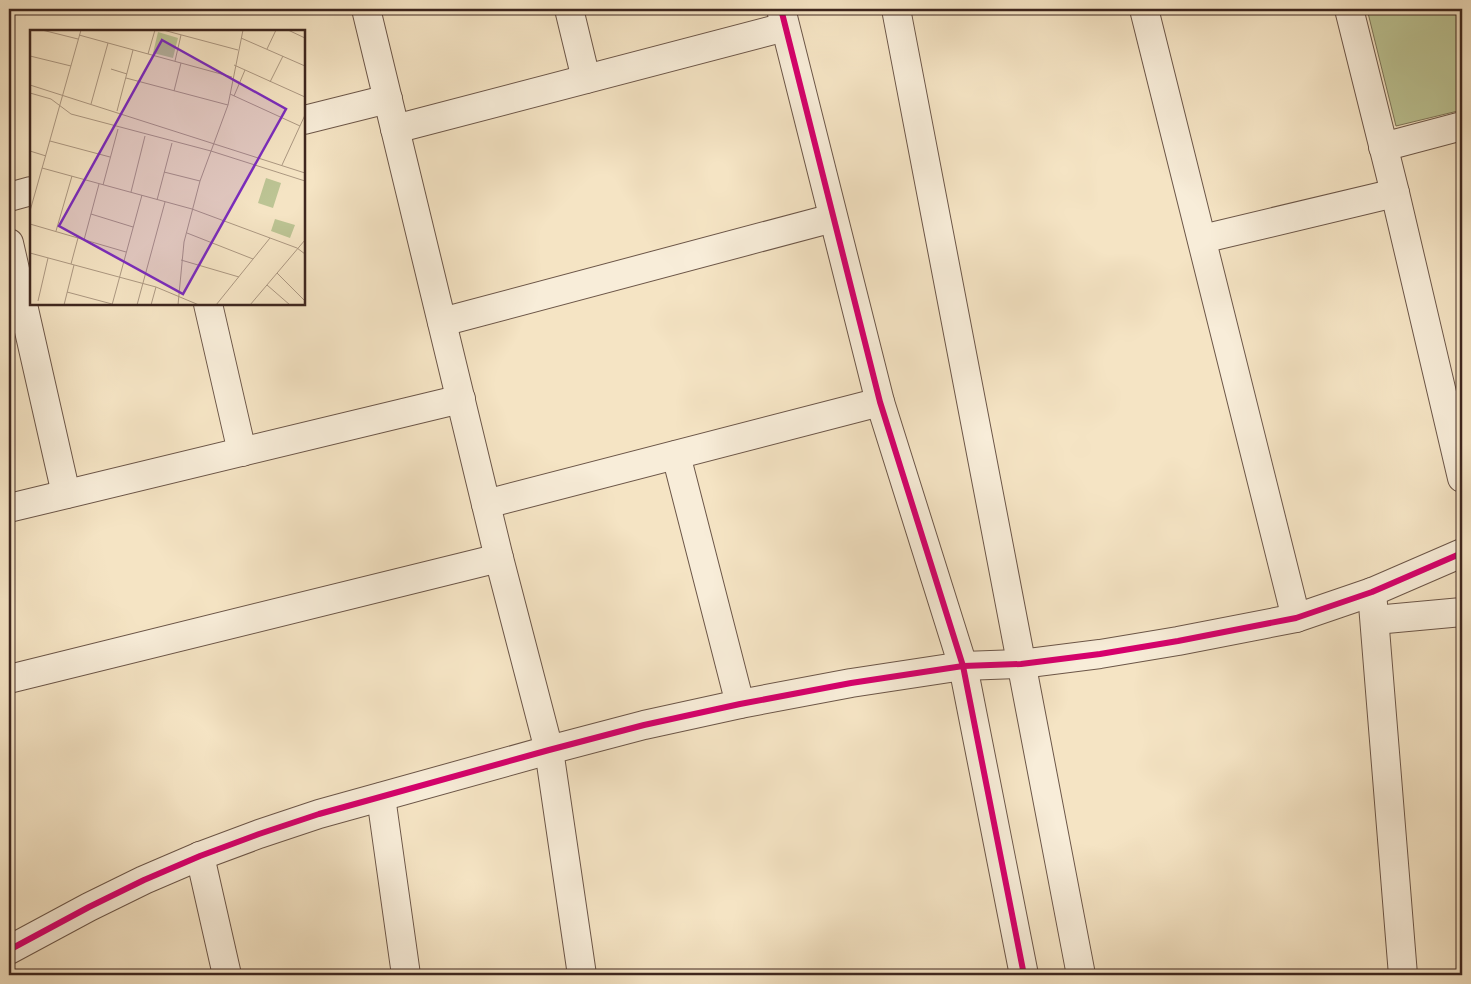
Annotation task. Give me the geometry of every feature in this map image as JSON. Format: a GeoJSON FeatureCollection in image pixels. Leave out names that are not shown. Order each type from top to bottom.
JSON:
{"type":"FeatureCollection","features":[{"type":"Feature","properties":{"kind":"street"},"geometry":{"type":"LineString","coordinates":[[366,9],[499,558],[549,750],[582,975]]}},
{"type":"Feature","properties":{"kind":"street"},"geometry":{"type":"LineString","coordinates":[[569,9],[586,79]]}},
{"type":"Feature","properties":{"kind":"street"},"geometry":{"type":"LineString","coordinates":[[896,9],[1081,975]]}},
{"type":"Feature","properties":{"kind":"street"},"geometry":{"type":"LineString","coordinates":[[1144,9],[1296,618]]}},
{"type":"Feature","properties":{"kind":"street"},"geometry":{"type":"LineString","coordinates":[[1349,9],[1395,193],[1462,478]]}},
{"type":"Feature","properties":{"kind":"street"},"geometry":{"type":"LineString","coordinates":[[395,129],[586,79],[783,18],[880,402],[963,666],[1024,975]]}},
{"type":"Feature","properties":{"kind":"street"},"geometry":{"type":"LineString","coordinates":[[305,120],[388,99]]}},
{"type":"Feature","properties":{"kind":"street"},"geometry":{"type":"LineString","coordinates":[[1383,147],[1462,126]]}},
{"type":"Feature","properties":{"kind":"street"},"geometry":{"type":"LineString","coordinates":[[9,197],[30,191]]}},
{"type":"Feature","properties":{"kind":"street"},"geometry":{"type":"LineString","coordinates":[[1202,239],[1395,193]]}},
{"type":"Feature","properties":{"kind":"street"},"geometry":{"type":"LineString","coordinates":[[442,322],[834,218]]}},
{"type":"Feature","properties":{"kind":"street"},"geometry":{"type":"LineString","coordinates":[[9,243],[66,494]]}},
{"type":"Feature","properties":{"kind":"street"},"geometry":{"type":"LineString","coordinates":[[208,305],[242,452]]}},
{"type":"Feature","properties":{"kind":"street"},"geometry":{"type":"LineString","coordinates":[[9,508],[460,399]]}},
{"type":"Feature","properties":{"kind":"street"},"geometry":{"type":"LineString","coordinates":[[486,504],[880,402]]}},
{"type":"Feature","properties":{"kind":"street"},"geometry":{"type":"LineString","coordinates":[[676,455],[740,704]]}},
{"type":"Feature","properties":{"kind":"street"},"geometry":{"type":"LineString","coordinates":[[9,950],[89,907],[200,856],[311,817],[549,750],[644,725],[851,683],[963,666],[1021,664],[1178,641],[1296,618],[1372,592],[1462,553]]}},
{"type":"Feature","properties":{"kind":"street"},"geometry":{"type":"LineString","coordinates":[[9,678],[499,558]]}},
{"type":"Feature","properties":{"kind":"street"},"geometry":{"type":"LineString","coordinates":[[1372,592],[1403,975]]}},
{"type":"Feature","properties":{"kind":"street"},"geometry":{"type":"LineString","coordinates":[[1375,620],[1462,612]]}},
{"type":"Feature","properties":{"kind":"street"},"geometry":{"type":"LineString","coordinates":[[380,797],[406,975]]}},
{"type":"Feature","properties":{"kind":"street"},"geometry":{"type":"LineString","coordinates":[[200,856],[227,975]]}},
{"type":"Feature","properties":{"kind":"green space"},"geometry":{"type":"Polygon","coordinates":[[[1367,9],[1462,9],[1462,110],[1396,126],[1367,9]]]}},
{"type":"Feature","properties":{"kind":"cycle path"},"geometry":{"type":"LineString","coordinates":[[781,9],[880,402],[963,666],[1024,975]]}},
{"type":"Feature","properties":{"kind":"cycle path"},"geometry":{"type":"LineString","coordinates":[[9,950],[144,880],[259,834],[319,814],[549,750],[644,725],[851,683],[963,666],[1021,664],[1100,654],[1296,618],[1372,592],[1462,553]]}}]}
